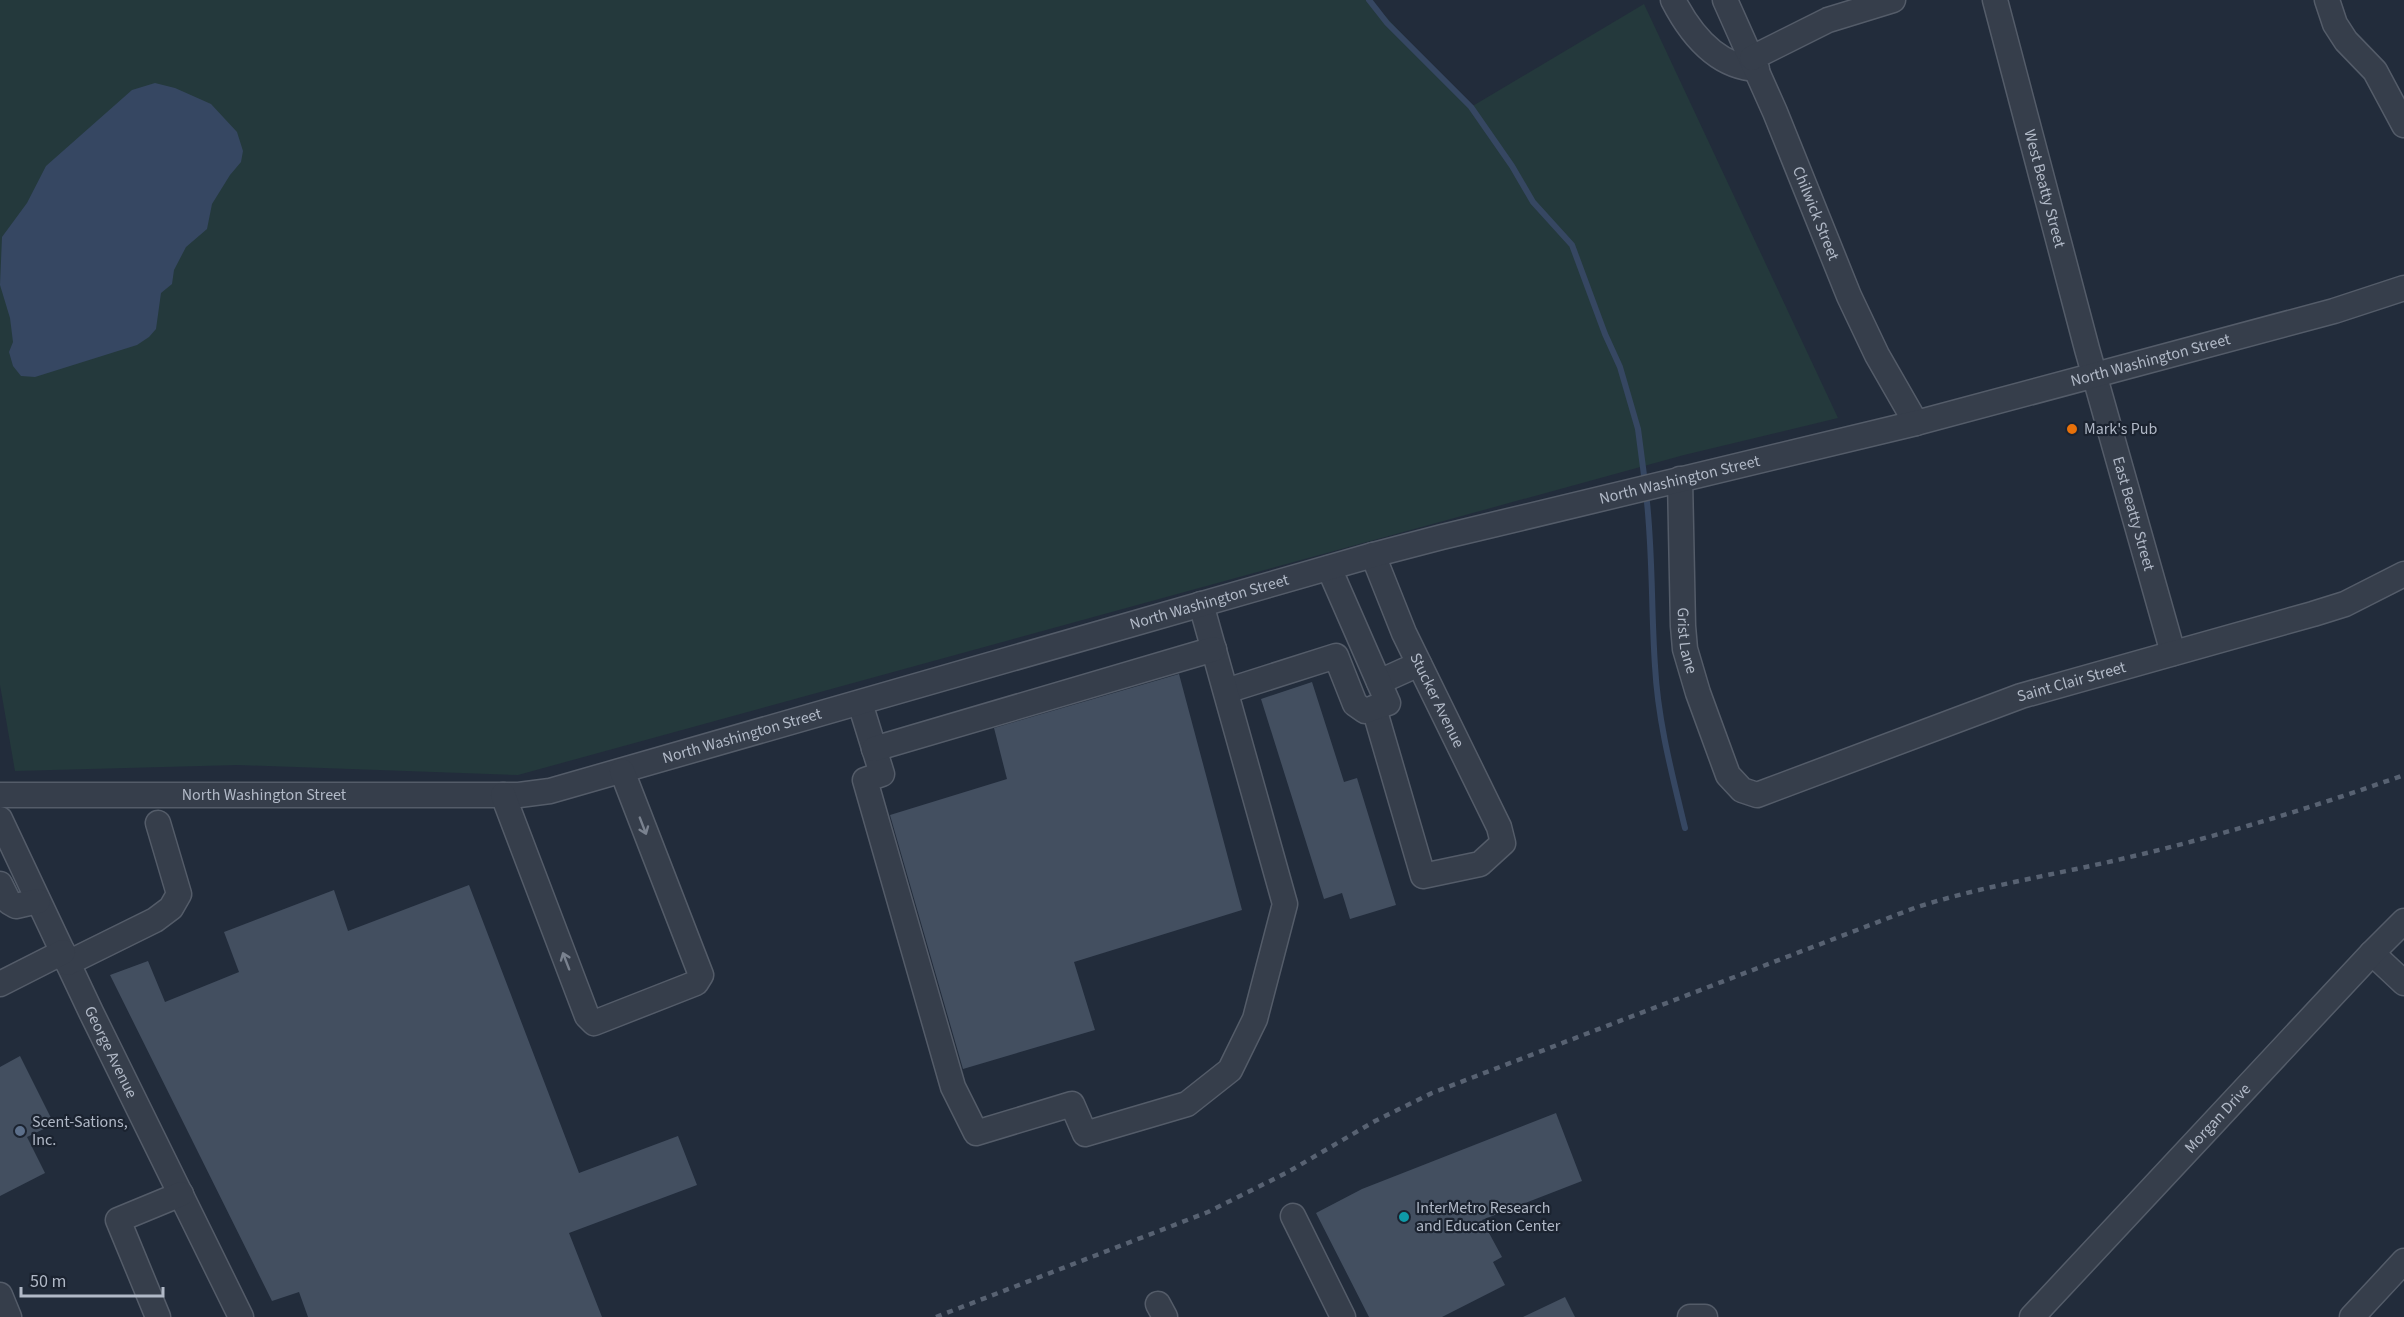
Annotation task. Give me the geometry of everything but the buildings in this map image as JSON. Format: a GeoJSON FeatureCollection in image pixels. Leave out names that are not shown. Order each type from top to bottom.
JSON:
{"type":"FeatureCollection","features":[{"type":"Feature","properties":{"kind":"street"},"geometry":{"type":"LineString","coordinates":[[1673,0],[1695,35],[1710,50],[1734,66],[1754,64],[1858,4],[1893,0]]}},
{"type":"Feature","properties":{"kind":"street","name":"Chilwick Street"},"geometry":{"type":"LineString","coordinates":[[1725,0],[1754,64],[1849,296],[1874,348],[1916,423]]}},
{"type":"Feature","properties":{"kind":"street","name":"West Beatty Street"},"geometry":{"type":"LineString","coordinates":[[1995,0],[2084,338],[2096,375]]}},
{"type":"Feature","properties":{"kind":"street"},"geometry":{"type":"LineString","coordinates":[[2327,0],[2335,24],[2346,41],[2375,71],[2404,125]]}},
{"type":"Feature","properties":{"kind":"street","name":"North Washington Street"},"geometry":{"type":"LineString","coordinates":[[0,795],[503,795],[550,790],[1372,555],[1916,423],[2334,311],[2404,288]]}},
{"type":"Feature","properties":{"kind":"street","name":"East Beatty Street"},"geometry":{"type":"LineString","coordinates":[[2096,375],[2173,653]]}},
{"type":"Feature","properties":{"kind":"street","name":"Grist Lane"},"geometry":{"type":"LineString","coordinates":[[1680,479],[1685,649],[1728,776],[1742,790]]}},
{"type":"Feature","properties":{"kind":"street","name":"Stucker Avenue"},"geometry":{"type":"LineString","coordinates":[[1372,555],[1419,664],[1499,827],[1503,843],[1480,864],[1423,876],[1374,708]]}},
{"type":"Feature","properties":{"kind":"street"},"geometry":{"type":"LineString","coordinates":[[1226,691],[1336,656],[1355,704],[1365,711],[1388,704],[1329,568]]}},
{"type":"Feature","properties":{"kind":"street","name":"Saint Clair Street"},"geometry":{"type":"LineString","coordinates":[[1742,790],[1757,795],[2021,696],[2345,604],[2404,574]]}},
{"type":"Feature","properties":{"kind":"street"},"geometry":{"type":"LineString","coordinates":[[860,703],[882,774],[865,780],[953,1087],[976,1133],[1072,1104],[1085,1134],[1187,1104],[1230,1070],[1255,1019],[1285,904],[1201,604]]}},
{"type":"Feature","properties":{"kind":"street"},"geometry":{"type":"LineString","coordinates":[[874,750],[1214,649]]}},
{"type":"Feature","properties":{"kind":"street"},"geometry":{"type":"LineString","coordinates":[[1379,682],[1419,664]]}},
{"type":"Feature","properties":{"kind":"street"},"geometry":{"type":"LineString","coordinates":[[503,795],[587,1016],[594,1023],[696,983],[701,975],[622,771]]}},
{"type":"Feature","properties":{"kind":"street","name":"George Avenue"},"geometry":{"type":"LineString","coordinates":[[0,819],[7,852],[38,901],[241,1317]]}},
{"type":"Feature","properties":{"kind":"street"},"geometry":{"type":"LineString","coordinates":[[0,984],[155,920],[171,908],[179,894],[158,823]]}},
{"type":"Feature","properties":{"kind":"street"},"geometry":{"type":"LineString","coordinates":[[0,884],[9,902],[16,906],[38,901]]}},
{"type":"Feature","properties":{"kind":"street","name":"Morgan Drive"},"geometry":{"type":"LineString","coordinates":[[2032,1317],[2372,952],[2404,921]]}},
{"type":"Feature","properties":{"kind":"street"},"geometry":{"type":"LineString","coordinates":[[2372,952],[2404,983]]}},
{"type":"Feature","properties":{"kind":"street"},"geometry":{"type":"LineString","coordinates":[[158,1317],[118,1220],[182,1194]]}},
{"type":"Feature","properties":{"kind":"street"},"geometry":{"type":"LineString","coordinates":[[1293,1216],[1343,1317]]}},
{"type":"Feature","properties":{"kind":"street"},"geometry":{"type":"LineString","coordinates":[[2352,1317],[2404,1261]]}},
{"type":"Feature","properties":{"kind":"street"},"geometry":{"type":"LineString","coordinates":[[0,1295],[9,1317]]}},
{"type":"Feature","properties":{"kind":"green space"},"geometry":{"type":"Polygon","coordinates":[[[0,0],[1370,0],[1471,107],[1644,4],[1838,418],[1684,455],[518,775],[238,765],[15,771],[0,685],[0,0]]]}},
{"type":"Feature","properties":{"kind":"water"},"geometry":{"type":"Polygon","coordinates":[[[155,83],[175,88],[211,104],[237,132],[243,151],[241,162],[212,204],[207,229],[186,247],[174,270],[172,284],[161,293],[156,329],[149,337],[137,345],[35,377],[21,376],[13,366],[9,352],[13,342],[10,318],[0,285],[2,237],[27,203],[46,166],[132,90],[155,83]]]}},
{"type":"Feature","properties":{"kind":"waterway"},"geometry":{"type":"LineString","coordinates":[[1369,0],[1387,23],[1471,107],[1512,166],[1533,202],[1572,245],[1605,334],[1620,367],[1638,429],[1645,483]]}},
{"type":"Feature","properties":{"kind":"waterway"},"geometry":{"type":"LineString","coordinates":[[1646,493],[1659,707],[1685,828]]}},
{"type":"Feature","properties":{"kind":"railway"},"geometry":{"type":"LineString","coordinates":[[936,1317],[1208,1212],[1288,1172],[1375,1121],[1432,1093],[1917,907],[1970,892],[2130,857],[2234,830],[2404,775]]}},
{"type":"Feature","properties":{"kind":"place","name":"Mark's Pub"},"geometry":{"type":"Point","coordinates":[2072,429]}},
{"type":"Feature","properties":{"kind":"place","name":"Scent-Sations, Inc."},"geometry":{"type":"Point","coordinates":[20,1131]}},
{"type":"Feature","properties":{"kind":"place","name":"InterMetro Research and Education Center"},"geometry":{"type":"Point","coordinates":[1404,1217]}}]}
